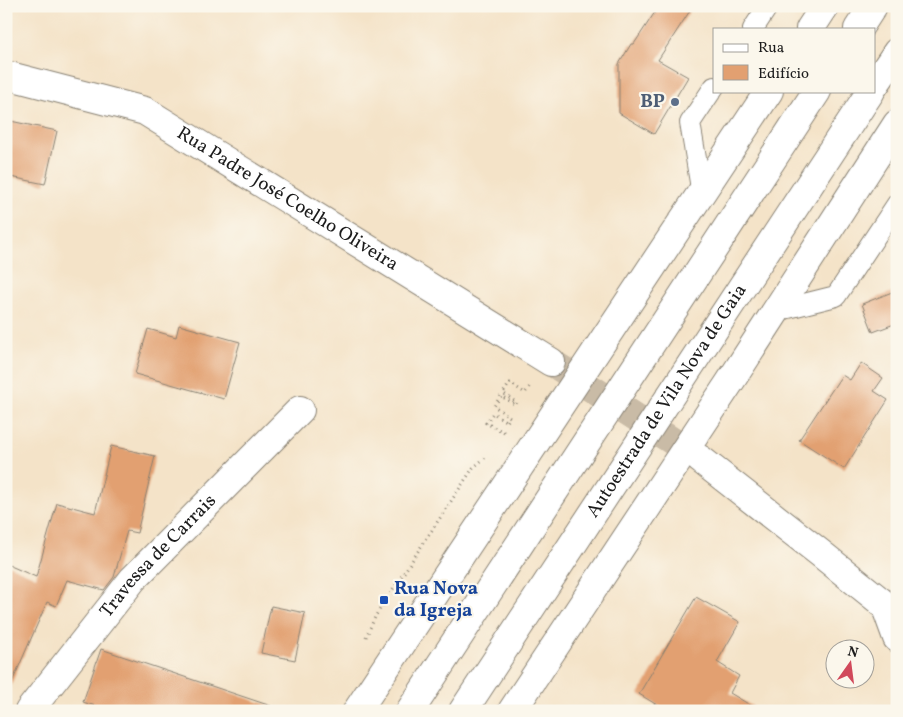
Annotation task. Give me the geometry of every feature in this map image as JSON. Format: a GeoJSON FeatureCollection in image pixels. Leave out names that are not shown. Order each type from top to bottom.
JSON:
{"type":"FeatureCollection","features":[{"type":"Feature","properties":{"kind":"main road"},"geometry":{"type":"LineString","coordinates":[[811,28],[825,6]]}},
{"type":"Feature","properties":{"kind":"main road"},"geometry":{"type":"LineString","coordinates":[[859,28],[873,6]]}},
{"type":"Feature","properties":{"kind":"main road"},"geometry":{"type":"LineString","coordinates":[[876,83],[897,52]]}},
{"type":"Feature","properties":{"kind":"main road","name":"Rua Padre José Coelho Oliveira"},"geometry":{"type":"LineString","coordinates":[[6,75],[145,112],[550,361]]}},
{"type":"Feature","properties":{"kind":"main road"},"geometry":{"type":"LineString","coordinates":[[357,711],[768,92]]}},
{"type":"Feature","properties":{"kind":"main road"},"geometry":{"type":"LineString","coordinates":[[410,711],[816,92]]}},
{"type":"Feature","properties":{"kind":"main road","name":"Autoestrada de Vila Nova de Gaia"},"geometry":{"type":"LineString","coordinates":[[463,711],[870,92]]}},
{"type":"Feature","properties":{"kind":"main road"},"geometry":{"type":"LineString","coordinates":[[512,711],[897,124]]}},
{"type":"Feature","properties":{"kind":"main road","name":"Travessa de Carrais"},"geometry":{"type":"LineString","coordinates":[[29,711],[133,579],[300,410]]}},
{"type":"Feature","properties":{"kind":"main road"},"geometry":{"type":"LineString","coordinates":[[700,459],[885,605],[897,638]]}},
{"type":"Feature","properties":{"kind":"main road"},"geometry":{"type":"LineString","coordinates":[[6,704],[22,711]]}},
{"type":"Feature","properties":{"kind":"lane"},"geometry":{"type":"LineString","coordinates":[[754,28],[768,6]]}},
{"type":"Feature","properties":{"kind":"lane"},"geometry":{"type":"LineString","coordinates":[[702,194],[690,124],[713,89]]}},
{"type":"Feature","properties":{"kind":"lane"},"geometry":{"type":"LineString","coordinates":[[776,311],[836,296],[897,204]]}},
{"type":"Feature","properties":{"kind":"path"},"geometry":{"type":"LineString","coordinates":[[511,436],[486,423],[493,413],[507,422],[510,417],[494,406],[501,396],[516,405],[517,403],[503,393],[510,383],[525,393],[550,361]]}},
{"type":"Feature","properties":{"kind":"path"},"geometry":{"type":"LineString","coordinates":[[364,641],[376,615],[473,468],[488,455]]}},
{"type":"Feature","properties":{"kind":"building"},"geometry":{"type":"Polygon","coordinates":[[[659,6],[693,6],[658,60],[688,77],[654,134],[619,113],[619,64],[659,6]]]}},
{"type":"Feature","properties":{"kind":"building"},"geometry":{"type":"Polygon","coordinates":[[[6,120],[57,131],[45,184],[6,176],[6,120]]]}},
{"type":"Feature","properties":{"kind":"building"},"geometry":{"type":"Polygon","coordinates":[[[897,290],[897,323],[873,332],[862,304],[897,290]]]}},
{"type":"Feature","properties":{"kind":"building"},"geometry":{"type":"Polygon","coordinates":[[[179,325],[240,342],[224,399],[135,374],[148,329],[176,337],[179,325]]]}},
{"type":"Feature","properties":{"kind":"building"},"geometry":{"type":"Polygon","coordinates":[[[861,363],[883,378],[874,391],[888,400],[844,469],[799,440],[842,375],[850,380],[861,363]]]}},
{"type":"Feature","properties":{"kind":"building"},"geometry":{"type":"Polygon","coordinates":[[[111,446],[155,456],[137,533],[127,531],[114,577],[104,590],[67,580],[56,606],[47,602],[6,696],[6,564],[36,577],[57,503],[95,513],[111,446]]]}},
{"type":"Feature","properties":{"kind":"building"},"geometry":{"type":"Polygon","coordinates":[[[696,597],[740,622],[717,662],[739,676],[730,693],[760,711],[667,711],[639,694],[696,597]]]}},
{"type":"Feature","properties":{"kind":"building"},"geometry":{"type":"Polygon","coordinates":[[[271,606],[305,613],[295,660],[261,653],[271,606]]]}},
{"type":"Feature","properties":{"kind":"building"},"geometry":{"type":"Polygon","coordinates":[[[101,649],[271,706],[270,711],[111,711],[83,702],[101,649]]]}},
{"type":"Feature","properties":{"kind":"tunnel"},"geometry":{"type":"LineString","coordinates":[[551,362],[700,459]]}},
{"type":"Feature","properties":{"kind":"place","name":"BP"},"geometry":{"type":"Point","coordinates":[675,102]}},
{"type":"Feature","properties":{"kind":"place","name":"Rua Nova da Igreja"},"geometry":{"type":"Point","coordinates":[384,600]}}]}
